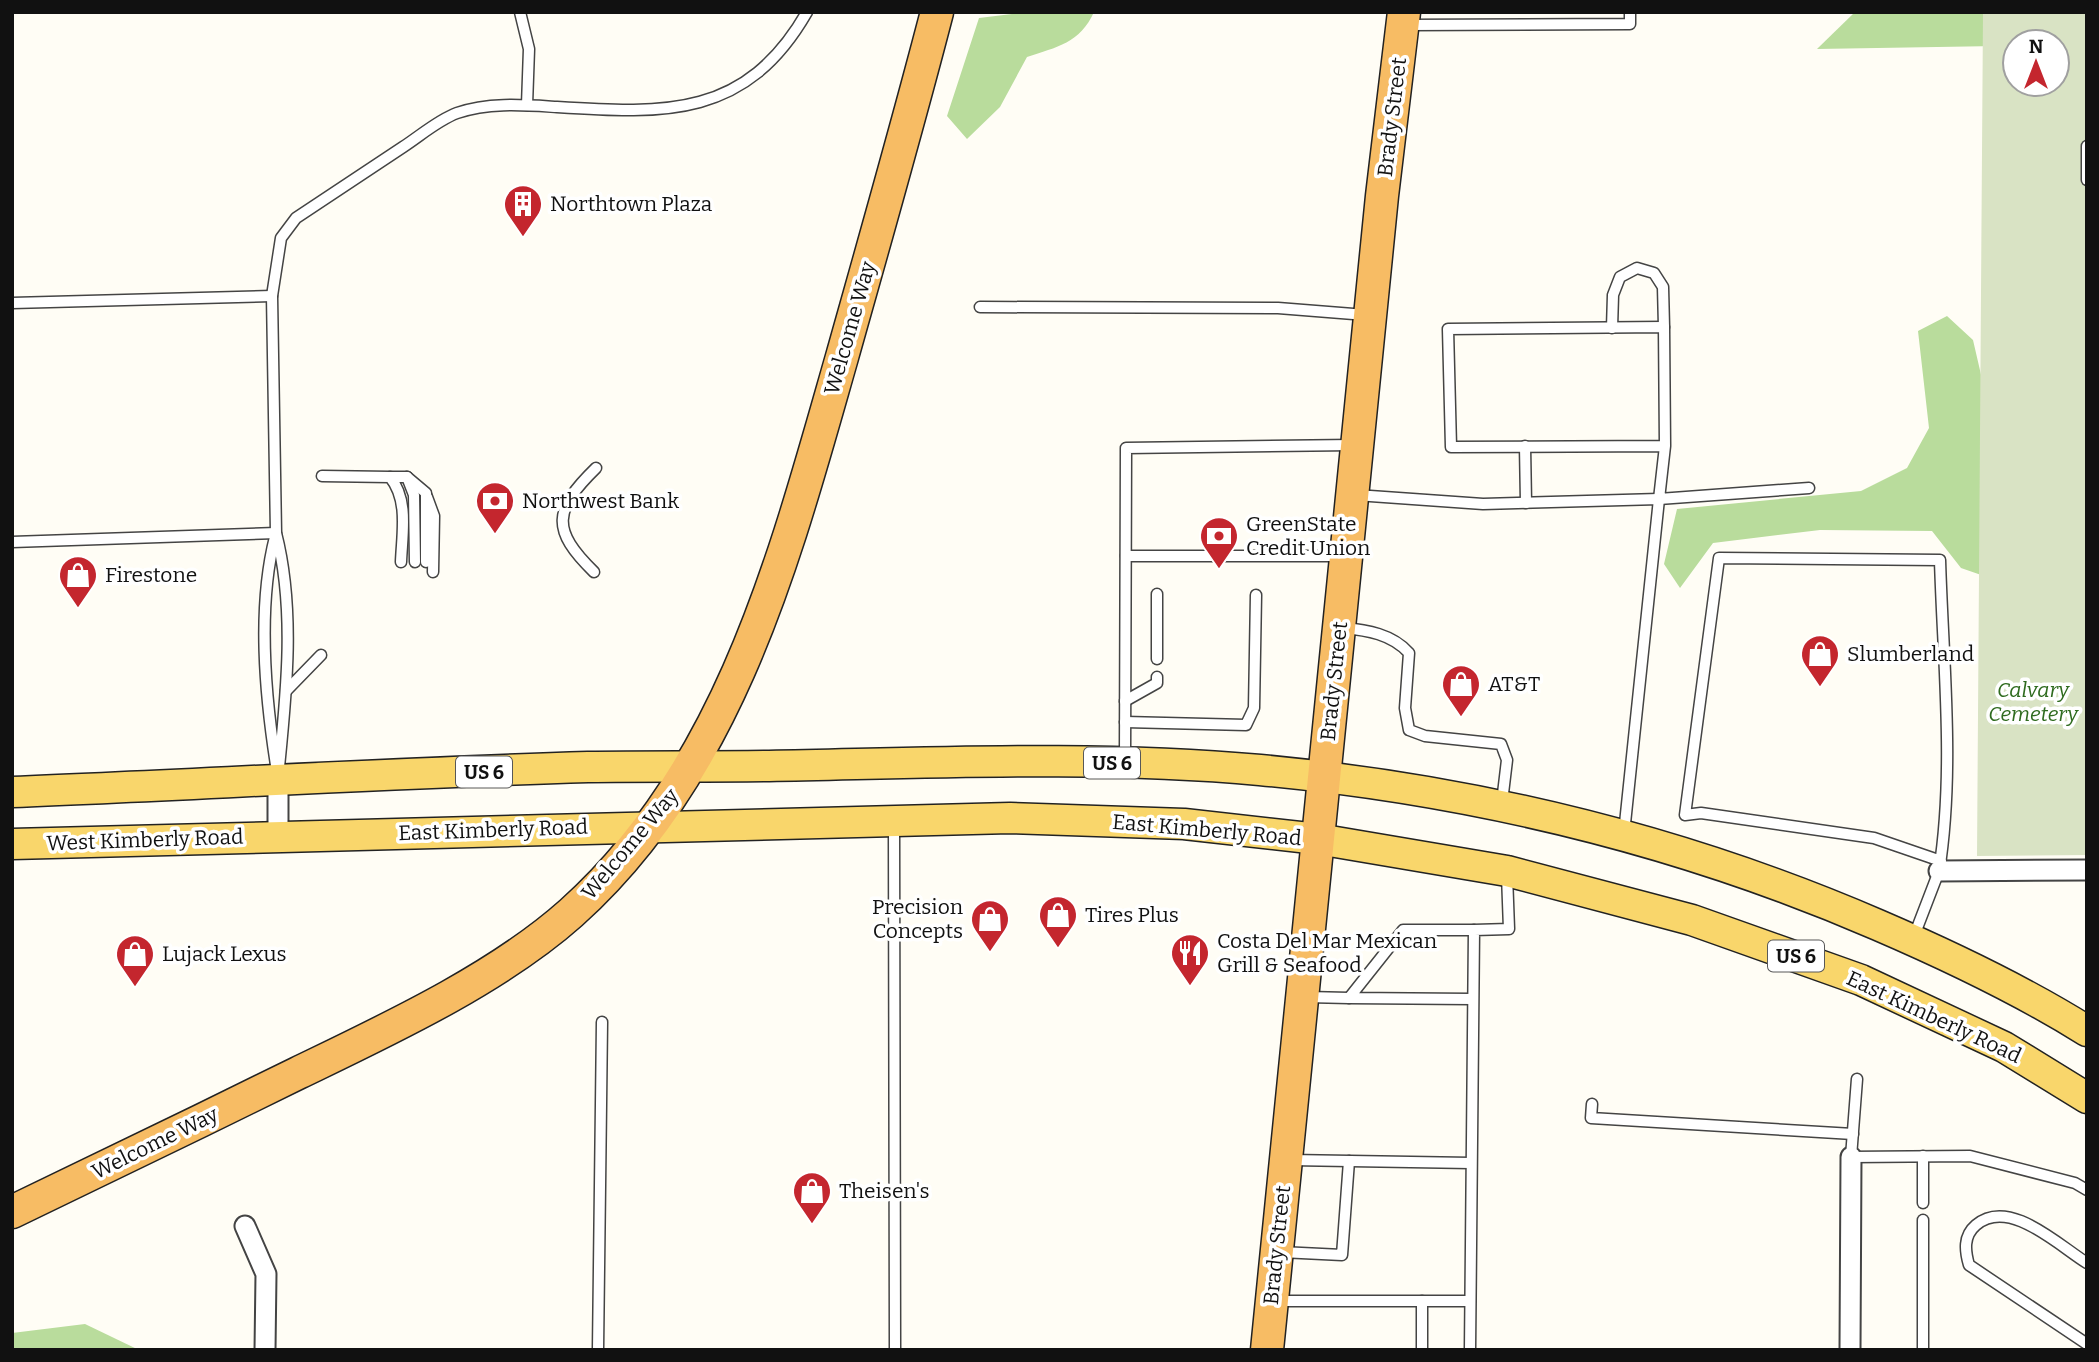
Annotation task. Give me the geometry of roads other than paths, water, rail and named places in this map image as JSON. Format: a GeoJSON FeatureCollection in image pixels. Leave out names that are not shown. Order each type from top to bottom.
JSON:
{"type":"FeatureCollection","features":[{"type":"Feature","properties":{"kind":"highway","name":"Welcome Way"},"geometry":{"type":"LineString","coordinates":[[12,1212],[362,1042],[462,987],[528,946],[571,913],[667,806],[714,728],[785,547],[937,12]]}},
{"type":"Feature","properties":{"kind":"highway","name":"Brady Street"},"geometry":{"type":"LineString","coordinates":[[1267,1350],[1370,315],[1404,18]]}},
{"type":"Feature","properties":{"kind":"main road","name":"US 6"},"geometry":{"type":"LineString","coordinates":[[12,792],[591,767],[989,762],[1125,763],[1263,770],[1501,806],[1624,833],[1798,890],[1977,968],[2087,1031]]}},
{"type":"Feature","properties":{"kind":"main road","name":"East Kimberly Road"},"geometry":{"type":"LineString","coordinates":[[278,836],[1010,818],[1184,824],[1318,839],[1507,870],[1692,920],[1861,980],[2004,1047],[2087,1098]]}},
{"type":"Feature","properties":{"kind":"main road","name":"West Kimberly Road"},"geometry":{"type":"LineString","coordinates":[[12,844],[278,836]]}},
{"type":"Feature","properties":{"kind":"street"},"geometry":{"type":"LineString","coordinates":[[278,781],[278,836]]}},
{"type":"Feature","properties":{"kind":"street"},"geometry":{"type":"LineString","coordinates":[[1940,866],[2087,870]]}},
{"type":"Feature","properties":{"kind":"street"},"geometry":{"type":"LineString","coordinates":[[1850,1350],[1851,1157]]}},
{"type":"Feature","properties":{"kind":"street"},"geometry":{"type":"LineString","coordinates":[[245,1226],[266,1274],[265,1350]]}},
{"type":"Feature","properties":{"kind":"lane"},"geometry":{"type":"LineString","coordinates":[[520,12],[529,48],[527,105]]}},
{"type":"Feature","properties":{"kind":"lane"},"geometry":{"type":"LineString","coordinates":[[278,781],[286,691],[285,569],[276,533],[272,296],[281,238],[296,218],[455,114],[486,106],[527,105],[632,112],[666,110],[712,100],[730,93],[760,71],[789,40],[807,12]]}},
{"type":"Feature","properties":{"kind":"lane"},"geometry":{"type":"LineString","coordinates":[[1485,25],[1486,12]]}},
{"type":"Feature","properties":{"kind":"lane"},"geometry":{"type":"LineString","coordinates":[[1404,18],[1485,25],[1630,24],[1630,12]]}},
{"type":"Feature","properties":{"kind":"lane"},"geometry":{"type":"LineString","coordinates":[[2087,147],[2087,180]]}},
{"type":"Feature","properties":{"kind":"lane"},"geometry":{"type":"LineString","coordinates":[[1612,328],[1613,295],[1620,277],[1637,268],[1654,273],[1662,287],[1665,446],[1624,833]]}},
{"type":"Feature","properties":{"kind":"lane"},"geometry":{"type":"LineString","coordinates":[[12,303],[272,296]]}},
{"type":"Feature","properties":{"kind":"lane"},"geometry":{"type":"LineString","coordinates":[[980,307],[1278,308],[1370,315]]}},
{"type":"Feature","properties":{"kind":"lane"},"geometry":{"type":"LineString","coordinates":[[1664,327],[1448,329],[1451,447],[1665,446]]}},
{"type":"Feature","properties":{"kind":"lane"},"geometry":{"type":"LineString","coordinates":[[1125,763],[1126,448],[1357,445]]}},
{"type":"Feature","properties":{"kind":"lane"},"geometry":{"type":"LineString","coordinates":[[1525,446],[1526,503]]}},
{"type":"Feature","properties":{"kind":"lane"},"geometry":{"type":"LineString","coordinates":[[594,572],[566,541],[564,508],[576,488],[596,468]]}},
{"type":"Feature","properties":{"kind":"lane"},"geometry":{"type":"LineString","coordinates":[[322,476],[407,477],[426,493],[434,516],[433,572]]}},
{"type":"Feature","properties":{"kind":"lane"},"geometry":{"type":"LineString","coordinates":[[390,477],[397,485],[403,507],[401,562]]}},
{"type":"Feature","properties":{"kind":"lane"},"geometry":{"type":"LineString","coordinates":[[407,477],[414,495],[420,562],[426,493]]}},
{"type":"Feature","properties":{"kind":"lane"},"geometry":{"type":"LineString","coordinates":[[1352,495],[1483,504],[1659,499],[1809,488]]}},
{"type":"Feature","properties":{"kind":"lane"},"geometry":{"type":"LineString","coordinates":[[12,542],[276,533]]}},
{"type":"Feature","properties":{"kind":"lane"},"geometry":{"type":"LineString","coordinates":[[276,533],[267,569],[266,701],[278,781]]}},
{"type":"Feature","properties":{"kind":"lane"},"geometry":{"type":"LineString","coordinates":[[1126,556],[1346,556]]}},
{"type":"Feature","properties":{"kind":"lane"},"geometry":{"type":"LineString","coordinates":[[1913,940],[1940,866],[1948,814],[1940,560],[1719,558],[1685,815],[1715,815],[1874,838],[1940,866]]}},
{"type":"Feature","properties":{"kind":"lane"},"geometry":{"type":"LineString","coordinates":[[1157,594],[1157,659]]}},
{"type":"Feature","properties":{"kind":"lane"},"geometry":{"type":"LineString","coordinates":[[1125,722],[1246,725],[1254,708],[1256,595]]}},
{"type":"Feature","properties":{"kind":"lane"},"geometry":{"type":"LineString","coordinates":[[1339,628],[1368,630],[1400,643],[1409,653],[1405,708],[1409,730],[1425,736],[1501,744],[1507,760],[1501,806]]}},
{"type":"Feature","properties":{"kind":"lane"},"geometry":{"type":"LineString","coordinates":[[286,691],[321,654]]}},
{"type":"Feature","properties":{"kind":"lane"},"geometry":{"type":"LineString","coordinates":[[1125,701],[1157,683],[1157,677]]}},
{"type":"Feature","properties":{"kind":"lane"},"geometry":{"type":"LineString","coordinates":[[894,821],[895,1350]]}},
{"type":"Feature","properties":{"kind":"lane"},"geometry":{"type":"LineString","coordinates":[[1349,998],[1403,930],[1509,929],[1507,870]]}},
{"type":"Feature","properties":{"kind":"lane"},"geometry":{"type":"LineString","coordinates":[[1470,1350],[1474,930]]}},
{"type":"Feature","properties":{"kind":"lane"},"geometry":{"type":"LineString","coordinates":[[1301,997],[1472,999]]}},
{"type":"Feature","properties":{"kind":"lane"},"geometry":{"type":"LineString","coordinates":[[598,1350],[602,1022]]}},
{"type":"Feature","properties":{"kind":"lane"},"geometry":{"type":"LineString","coordinates":[[1857,1079],[1851,1157],[1970,1156],[2076,1183],[2087,1190]]}},
{"type":"Feature","properties":{"kind":"lane"},"geometry":{"type":"LineString","coordinates":[[1592,1104],[1591,1118],[1853,1134]]}},
{"type":"Feature","properties":{"kind":"lane"},"geometry":{"type":"LineString","coordinates":[[1923,1156],[1923,1203]]}},
{"type":"Feature","properties":{"kind":"lane"},"geometry":{"type":"LineString","coordinates":[[1286,1160],[1471,1163]]}},
{"type":"Feature","properties":{"kind":"lane"},"geometry":{"type":"LineString","coordinates":[[1277,1252],[1342,1255],[1349,1161]]}},
{"type":"Feature","properties":{"kind":"lane"},"geometry":{"type":"LineString","coordinates":[[2087,1263],[2023,1222],[2004,1215],[1985,1217],[1972,1228],[1964,1248],[1969,1265],[2087,1344]]}},
{"type":"Feature","properties":{"kind":"lane"},"geometry":{"type":"LineString","coordinates":[[1923,1220],[1923,1350]]}},
{"type":"Feature","properties":{"kind":"lane"},"geometry":{"type":"LineString","coordinates":[[1272,1301],[1470,1301]]}},
{"type":"Feature","properties":{"kind":"lane"},"geometry":{"type":"LineString","coordinates":[[1422,1301],[1422,1350]]}},
{"type":"Feature","properties":{"kind":"place","name":"Northtown Plaza"},"geometry":{"type":"Point","coordinates":[523,238]}},
{"type":"Feature","properties":{"kind":"place","name":"Northwest Bank"},"geometry":{"type":"Point","coordinates":[495,535]}},
{"type":"Feature","properties":{"kind":"place","name":"GreenState Credit Union"},"geometry":{"type":"Point","coordinates":[1219,570]}},
{"type":"Feature","properties":{"kind":"place","name":"Firestone"},"geometry":{"type":"Point","coordinates":[78,609]}},
{"type":"Feature","properties":{"kind":"place","name":"Slumberland"},"geometry":{"type":"Point","coordinates":[1820,688]}},
{"type":"Feature","properties":{"kind":"place","name":"AT&T"},"geometry":{"type":"Point","coordinates":[1461,718]}},
{"type":"Feature","properties":{"kind":"place","name":"Tires Plus"},"geometry":{"type":"Point","coordinates":[1058,949]}},
{"type":"Feature","properties":{"kind":"place","name":"Precision Concepts"},"geometry":{"type":"Point","coordinates":[990,953]}},
{"type":"Feature","properties":{"kind":"place","name":"Costa Del Mar Mexican Grill & Seafood"},"geometry":{"type":"Point","coordinates":[1190,987]}},
{"type":"Feature","properties":{"kind":"place","name":"Lujack Lexus"},"geometry":{"type":"Point","coordinates":[135,988]}},
{"type":"Feature","properties":{"kind":"place","name":"Theisen's"},"geometry":{"type":"Point","coordinates":[812,1225]}},
{"type":"Feature","properties":{"kind":"park label","name":"Calvary Cemetery"},"geometry":{"type":"Point","coordinates":[2033,702]}}]}
